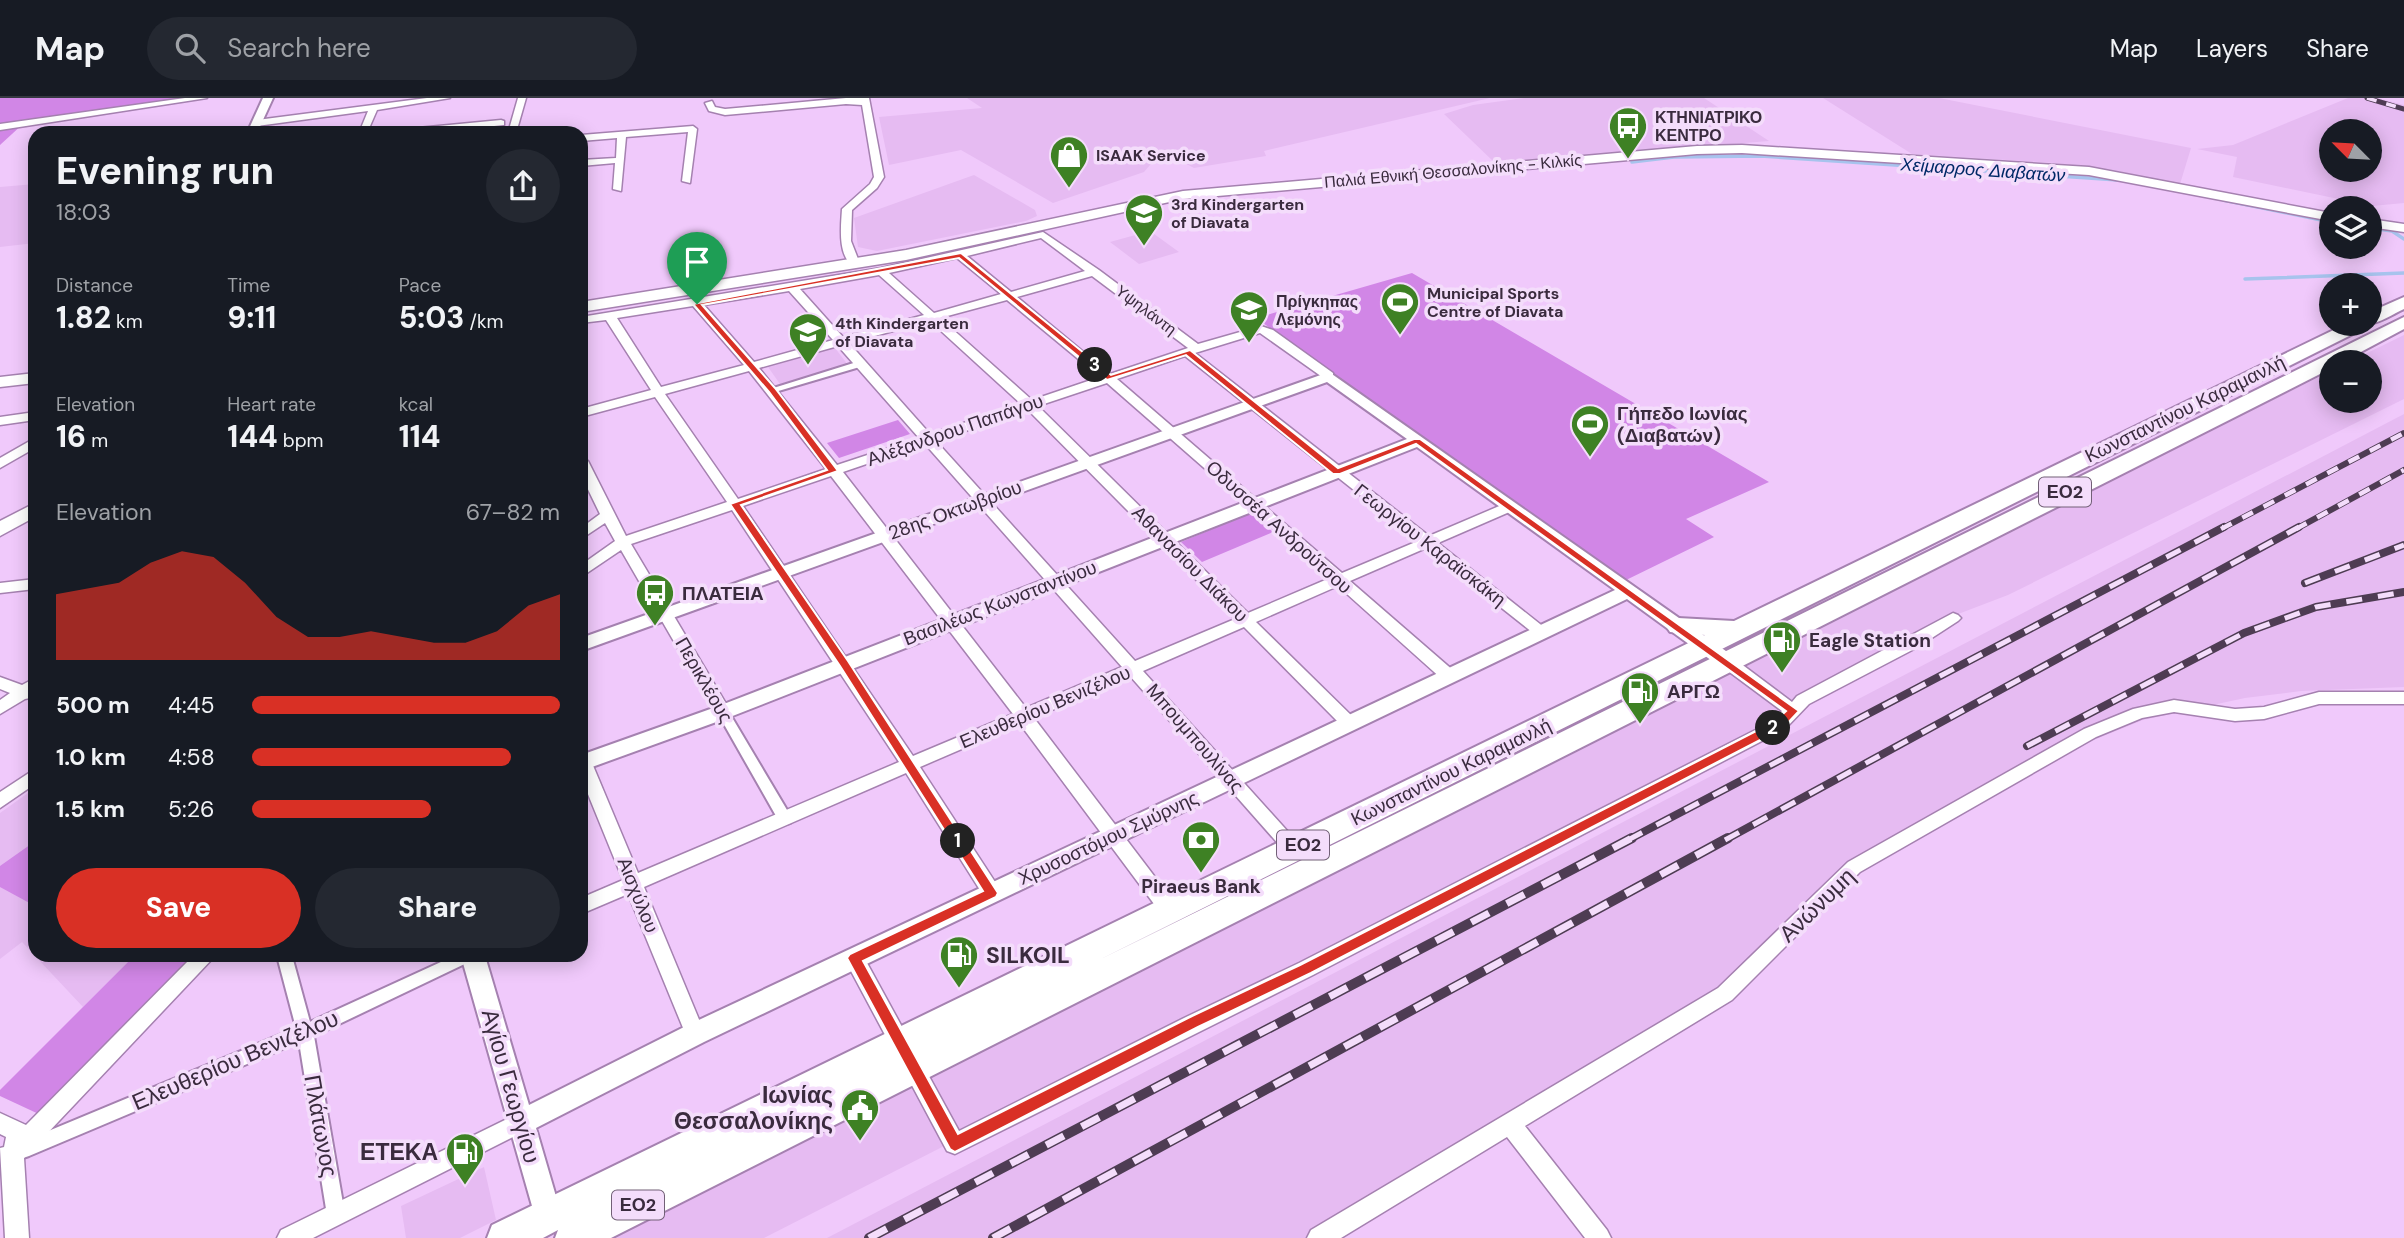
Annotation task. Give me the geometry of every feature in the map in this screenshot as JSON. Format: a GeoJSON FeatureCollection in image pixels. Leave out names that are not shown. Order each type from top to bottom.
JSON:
{"type":"FeatureCollection","features":[{"type":"Feature","properties":{"kind":"main road","name":"Παλιά Εθνική Θεσσαλονίκης - Κιλκίς"},"geometry":{"type":"LineString","coordinates":[[588,306],[687,292],[943,248],[1183,195],[1709,149],[2089,171],[2319,215]]}},
{"type":"Feature","properties":{"kind":"main road"},"geometry":{"type":"LineString","coordinates":[[2382,224],[2404,226]]}},
{"type":"Feature","properties":{"kind":"main road","name":"Κωνσταντίνου Καραμανλή"},"geometry":{"type":"LineString","coordinates":[[2382,318],[2404,317]]}},
{"type":"Feature","properties":{"kind":"main road","name":"Κωνσταντίνου Καραμανλή"},"geometry":{"type":"LineString","coordinates":[[907,1056],[1170,911],[1294,850],[1716,654],[2288,382],[2404,317]]}},
{"type":"Feature","properties":{"kind":"main road","name":"Κωνσταντίνου Καραμανλή"},"geometry":{"type":"LineString","coordinates":[[505,1238],[560,1227],[1716,654],[1739,629],[2336,336]]}},
{"type":"Feature","properties":{"kind":"main road"},"geometry":{"type":"LineString","coordinates":[[0,382],[28,379]]}},
{"type":"Feature","properties":{"kind":"main road"},"geometry":{"type":"LineString","coordinates":[[0,530],[28,513]]}},
{"type":"Feature","properties":{"kind":"main road"},"geometry":{"type":"LineString","coordinates":[[1678,626],[1739,629]]}},
{"type":"Feature","properties":{"kind":"street"},"geometry":{"type":"LineString","coordinates":[[0,127],[203,98]]}},
{"type":"Feature","properties":{"kind":"street"},"geometry":{"type":"LineString","coordinates":[[255,126],[268,98]]}},
{"type":"Feature","properties":{"kind":"street"},"geometry":{"type":"LineString","coordinates":[[395,122],[446,98]]}},
{"type":"Feature","properties":{"kind":"street"},"geometry":{"type":"LineString","coordinates":[[514,126],[522,98]]}},
{"type":"Feature","properties":{"kind":"street"},"geometry":{"type":"LineString","coordinates":[[709,103],[712,110],[725,112],[866,100],[879,177],[874,186],[847,209],[846,241],[855,264]]}},
{"type":"Feature","properties":{"kind":"street"},"geometry":{"type":"LineString","coordinates":[[266,126],[373,108],[385,102],[395,122]]}},
{"type":"Feature","properties":{"kind":"street"},"geometry":{"type":"LineString","coordinates":[[366,126],[373,108]]}},
{"type":"Feature","properties":{"kind":"street"},"geometry":{"type":"LineString","coordinates":[[395,122],[501,122]]}},
{"type":"Feature","properties":{"kind":"street"},"geometry":{"type":"LineString","coordinates":[[588,137],[693,129],[687,181]]}},
{"type":"Feature","properties":{"kind":"street"},"geometry":{"type":"LineString","coordinates":[[618,189],[622,135]]}},
{"type":"Feature","properties":{"kind":"street"},"geometry":{"type":"LineString","coordinates":[[588,162],[620,160]]}},
{"type":"Feature","properties":{"kind":"street","name":"Υψηλάντη"},"geometry":{"type":"LineString","coordinates":[[961,256],[1044,235],[1192,350]]}},
{"type":"Feature","properties":{"kind":"street"},"geometry":{"type":"LineString","coordinates":[[588,319],[697,304],[961,256]]}},
{"type":"Feature","properties":{"kind":"street","name":"Οδυσσέα Ανδρούτσου"},"geometry":{"type":"LineString","coordinates":[[961,256],[1173,432],[1449,676]]}},
{"type":"Feature","properties":{"kind":"street","name":"Αθανασίου Διάκου"},"geometry":{"type":"LineString","coordinates":[[880,271],[1030,405],[1350,724]]}},
{"type":"Feature","properties":{"kind":"street"},"geometry":{"type":"LineString","coordinates":[[588,411],[1095,272]]}},
{"type":"Feature","properties":{"kind":"street","name":"Μπουμπουλίνας"},"geometry":{"type":"LineString","coordinates":[[792,286],[926,440],[1134,668],[1294,850]]}},
{"type":"Feature","properties":{"kind":"street"},"geometry":{"type":"LineString","coordinates":[[697,304],[772,390],[1115,835],[1170,911]]}},
{"type":"Feature","properties":{"kind":"street"},"geometry":{"type":"LineString","coordinates":[[609,316],[844,664],[992,893]]}},
{"type":"Feature","properties":{"kind":"street","name":"Αλέξανδρου Παπάγου"},"geometry":{"type":"LineString","coordinates":[[588,567],[623,542],[1257,329],[1269,332],[1329,376]]}},
{"type":"Feature","properties":{"kind":"street","name":"Γεωργίου Καραϊσκάκη"},"geometry":{"type":"LineString","coordinates":[[1192,350],[1250,404],[1542,632]]}},
{"type":"Feature","properties":{"kind":"street"},"geometry":{"type":"LineString","coordinates":[[772,390],[860,364]]}},
{"type":"Feature","properties":{"kind":"street"},"geometry":{"type":"LineString","coordinates":[[1329,376],[1793,711]]}},
{"type":"Feature","properties":{"kind":"street","name":"28ης Οκτωβρίου"},"geometry":{"type":"LineString","coordinates":[[588,642],[1329,376]]}},
{"type":"Feature","properties":{"kind":"street"},"geometry":{"type":"LineString","coordinates":[[0,421],[28,417]]}},
{"type":"Feature","properties":{"kind":"street","name":"Βασιλέως Κωνσταντίνου"},"geometry":{"type":"LineString","coordinates":[[588,758],[723,712],[1417,441]]}},
{"type":"Feature","properties":{"kind":"street"},"geometry":{"type":"LineString","coordinates":[[0,464],[28,446]]}},
{"type":"Feature","properties":{"kind":"street","name":"Περικλέους"},"geometry":{"type":"LineString","coordinates":[[588,476],[607,515],[785,819]]}},
{"type":"Feature","properties":{"kind":"street","name":"Ελευθερίου Βενιζέλου"},"geometry":{"type":"LineString","coordinates":[[588,903],[1509,507]]}},
{"type":"Feature","properties":{"kind":"street"},"geometry":{"type":"LineString","coordinates":[[588,530],[607,515]]}},
{"type":"Feature","properties":{"kind":"street"},"geometry":{"type":"LineString","coordinates":[[0,588],[28,585]]}},
{"type":"Feature","properties":{"kind":"street","name":"Χρυσοστόμου Σμύρνης"},"geometry":{"type":"LineString","coordinates":[[289,1238],[695,1034],[1628,591]]}},
{"type":"Feature","properties":{"kind":"street"},"geometry":{"type":"LineString","coordinates":[[855,958],[955,1144],[1306,969],[1779,725],[1804,700],[1913,643],[1953,618]]}},
{"type":"Feature","properties":{"kind":"street"},"geometry":{"type":"LineString","coordinates":[[0,683],[28,690]]}},
{"type":"Feature","properties":{"kind":"street"},"geometry":{"type":"LineString","coordinates":[[0,708],[28,693]]}},
{"type":"Feature","properties":{"kind":"street","name":"Ανώνυμη"},"geometry":{"type":"LineString","coordinates":[[1319,1238],[1725,994],[1854,867],[2090,733],[2139,713],[2174,706],[2235,715],[2264,713],[2319,698],[2404,698]]}},
{"type":"Feature","properties":{"kind":"street","name":"Αισχύλου"},"geometry":{"type":"LineString","coordinates":[[588,774],[695,1034]]}},
{"type":"Feature","properties":{"kind":"street"},"geometry":{"type":"LineString","coordinates":[[0,801],[28,780]]}},
{"type":"Feature","properties":{"kind":"street"},"geometry":{"type":"LineString","coordinates":[[6,1157],[199,962]]}},
{"type":"Feature","properties":{"kind":"street","name":"Πλάτωνος"},"geometry":{"type":"LineString","coordinates":[[287,962],[305,1032],[336,1214]]}},
{"type":"Feature","properties":{"kind":"street","name":"Ελευθερίου Βενιζέλου"},"geometry":{"type":"LineString","coordinates":[[6,1157],[305,1032],[455,962]]}},
{"type":"Feature","properties":{"kind":"street","name":"Αγίου Γεωργίου"},"geometry":{"type":"LineString","coordinates":[[475,962],[521,1122],[560,1227]]}},
{"type":"Feature","properties":{"kind":"street"},"geometry":{"type":"LineString","coordinates":[[0,1123],[18,1132],[6,1157],[17,1238]]}},
{"type":"Feature","properties":{"kind":"street"},"geometry":{"type":"LineString","coordinates":[[1509,1123],[1599,1238]]}},
{"type":"Feature","properties":{"kind":"shaded area"},"geometry":{"type":"Polygon","coordinates":[[[0,98],[197,98],[24,123],[0,145],[0,98]]]}},
{"type":"Feature","properties":{"kind":"shaded area"},"geometry":{"type":"Polygon","coordinates":[[[967,98],[1490,98],[1264,151],[1266,156],[1194,168],[1162,151],[1144,172],[1053,203],[961,150],[889,165],[879,117],[982,108],[967,98]]]}},
{"type":"Feature","properties":{"kind":"shaded area"},"geometry":{"type":"Polygon","coordinates":[[[1524,98],[1704,98],[1769,141],[1495,163],[1444,114],[1473,105],[1524,98]]]}},
{"type":"Feature","properties":{"kind":"shaded area"},"geometry":{"type":"Polygon","coordinates":[[[1823,98],[1939,98],[2191,148],[2180,184],[2118,171],[2055,163],[1912,154],[1823,98]]]}},
{"type":"Feature","properties":{"kind":"shaded area"},"geometry":{"type":"Polygon","coordinates":[[[2348,98],[2377,98],[2404,105],[2404,203],[2382,205],[2382,196],[2324,196],[2233,177],[2237,157],[2197,149],[2233,145],[2348,98]]]}},
{"type":"Feature","properties":{"kind":"shaded area"},"geometry":{"type":"Polygon","coordinates":[[[974,175],[1035,210],[1037,216],[1026,221],[877,251],[858,247],[854,218],[974,175]]]}},
{"type":"Feature","properties":{"kind":"shaded area"},"geometry":{"type":"Polygon","coordinates":[[[28,185],[28,244],[0,247],[0,187],[28,185]]]}},
{"type":"Feature","properties":{"kind":"shaded area","name":"3rd Kindergarten of Diavata"},"geometry":{"type":"Polygon","coordinates":[[[1150,231],[1179,252],[1139,264],[1110,242],[1150,231]]]}},
{"type":"Feature","properties":{"kind":"shaded area","name":"Γήπεδο Ιωνίας (Διαβατών)"},"geometry":{"type":"Polygon","coordinates":[[[1412,273],[1769,482],[1686,519],[1714,537],[1622,582],[1256,318],[1412,273]]]}},
{"type":"Feature","properties":{"kind":"shaded area"},"geometry":{"type":"Polygon","coordinates":[[[2404,335],[2404,399],[2382,410],[2382,350],[2373,350],[2404,335]]]}},
{"type":"Feature","properties":{"kind":"shaded area","name":"4th Kindergarten of Diavata"},"geometry":{"type":"Polygon","coordinates":[[[835,348],[848,365],[780,384],[768,367],[835,348]]]}},
{"type":"Feature","properties":{"kind":"shaded area"},"geometry":{"type":"Polygon","coordinates":[[[2319,377],[2319,413],[2376,413],[2008,595],[1953,616],[1786,716],[764,1238],[603,1238],[1730,667],[2319,377]]]}},
{"type":"Feature","properties":{"kind":"shaded area"},"geometry":{"type":"Polygon","coordinates":[[[2404,414],[2404,687],[2301,691],[2245,698],[2143,720],[2042,761],[1847,867],[1732,993],[1341,1238],[827,1238],[2404,414]]]}},
{"type":"Feature","properties":{"kind":"shaded area"},"geometry":{"type":"Polygon","coordinates":[[[898,420],[910,434],[839,458],[827,443],[898,420]]]}},
{"type":"Feature","properties":{"kind":"shaded area"},"geometry":{"type":"Polygon","coordinates":[[[1251,513],[1273,532],[1202,562],[1181,542],[1251,513]]]}},
{"type":"Feature","properties":{"kind":"shaded area"},"geometry":{"type":"Polygon","coordinates":[[[28,793],[28,948],[22,942],[0,959],[0,813],[28,793]]]}},
{"type":"Feature","properties":{"kind":"shaded area"},"geometry":{"type":"Polygon","coordinates":[[[28,846],[28,902],[0,887],[0,866],[28,846]]]}},
{"type":"Feature","properties":{"kind":"shaded area"},"geometry":{"type":"Polygon","coordinates":[[[41,962],[128,962],[83,1007],[41,962]]]}},
{"type":"Feature","properties":{"kind":"shaded area"},"geometry":{"type":"Polygon","coordinates":[[[128,962],[191,962],[43,1116],[0,1096],[0,1090],[128,962]]]}},
{"type":"Feature","properties":{"kind":"shaded area","name":"ΕΤΕΚΑ"},"geometry":{"type":"Polygon","coordinates":[[[484,1167],[496,1220],[460,1238],[406,1238],[401,1206],[484,1167]]]}},
{"type":"Feature","properties":{"kind":"waterway","name":"Χείμαρρος Διαβατών"},"geometry":{"type":"LineString","coordinates":[[1632,162],[1674,157],[1761,156],[2118,180]]}},
{"type":"Feature","properties":{"kind":"waterway","name":"Χείμαρρος Διαβατών"},"geometry":{"type":"LineString","coordinates":[[2223,200],[2319,220]]}},
{"type":"Feature","properties":{"kind":"waterway","name":"Χείμαρρος Διαβατών"},"geometry":{"type":"LineString","coordinates":[[2382,230],[2392,231],[2404,239]]}},
{"type":"Feature","properties":{"kind":"waterway","name":"Χείμαρρος Διαβατών"},"geometry":{"type":"LineString","coordinates":[[2245,279],[2404,273]]}},
{"type":"Feature","properties":{"kind":"railway"},"geometry":{"type":"LineString","coordinates":[[2367,98],[2404,109]]}},
{"type":"Feature","properties":{"kind":"railway"},"geometry":{"type":"LineString","coordinates":[[2221,529],[2404,433]]}},
{"type":"Feature","properties":{"kind":"railway"},"geometry":{"type":"LineString","coordinates":[[2296,529],[2404,470]]}},
{"type":"Feature","properties":{"kind":"railway"},"geometry":{"type":"LineString","coordinates":[[1628,840],[2224,527]]}},
{"type":"Feature","properties":{"kind":"railway"},"geometry":{"type":"LineString","coordinates":[[1725,840],[2299,527]]}},
{"type":"Feature","properties":{"kind":"railway"},"geometry":{"type":"LineString","coordinates":[[2305,583],[2404,545]]}},
{"type":"Feature","properties":{"kind":"railway"},"geometry":{"type":"LineString","coordinates":[[2027,746],[2244,633],[2316,607],[2404,592]]}},
{"type":"Feature","properties":{"kind":"railway"},"geometry":{"type":"LineString","coordinates":[[869,1238],[1632,838]]}},
{"type":"Feature","properties":{"kind":"railway"},"geometry":{"type":"LineString","coordinates":[[993,1238],[1728,838]]}},
{"type":"Feature","properties":{"kind":"place","name":"ΚΤΗΝΙΑΤΡΙΚΟ ΚΕΝΤΡΟ"},"geometry":{"type":"Point","coordinates":[1628,160]}},
{"type":"Feature","properties":{"kind":"place","name":"ISAAK Service"},"geometry":{"type":"Point","coordinates":[1069,189]}},
{"type":"Feature","properties":{"kind":"place","name":"3rd Kindergarten of Diavata"},"geometry":{"type":"Point","coordinates":[1144,247]}},
{"type":"Feature","properties":{"kind":"place","name":"Municipal Sports Centre of Diavata"},"geometry":{"type":"Point","coordinates":[1400,336]}},
{"type":"Feature","properties":{"kind":"place","name":"Πρίγκηπας Λεμόνης"},"geometry":{"type":"Point","coordinates":[1249,344]}},
{"type":"Feature","properties":{"kind":"place","name":"4th Kindergarten of Diavata"},"geometry":{"type":"Point","coordinates":[808,366]}},
{"type":"Feature","properties":{"kind":"place","name":"Γήπεδο Ιωνίας (Διαβατών)"},"geometry":{"type":"Point","coordinates":[1590,458]}},
{"type":"Feature","properties":{"kind":"place","name":"ΠΛΑΤΕΙΑ"},"geometry":{"type":"Point","coordinates":[655,627]}},
{"type":"Feature","properties":{"kind":"place","name":"Eagle Station"},"geometry":{"type":"Point","coordinates":[1782,674]}},
{"type":"Feature","properties":{"kind":"place","name":"ΑΡΓΩ"},"geometry":{"type":"Point","coordinates":[1640,725]}},
{"type":"Feature","properties":{"kind":"place","name":"Piraeus Bank"},"geometry":{"type":"Point","coordinates":[1201,874]}},
{"type":"Feature","properties":{"kind":"place","name":"SILKOIL"},"geometry":{"type":"Point","coordinates":[959,989]}},
{"type":"Feature","properties":{"kind":"place","name":"Ιωνίας Θεσσαλονίκης"},"geometry":{"type":"Point","coordinates":[860,1142]}},
{"type":"Feature","properties":{"kind":"place","name":"ΕΤΕΚΑ"},"geometry":{"type":"Point","coordinates":[465,1186]}},
{"type":"Feature","properties":{"kind":"route"},"geometry":{"type":"LineString","coordinates":[[961,256],[1110,378],[1187,352],[1337,472],[1417,441],[1793,711],[1779,725],[1306,969],[955,1144],[855,958],[992,893],[844,664],[735,504],[833,471],[772,390],[697,304],[961,256]]}}]}
